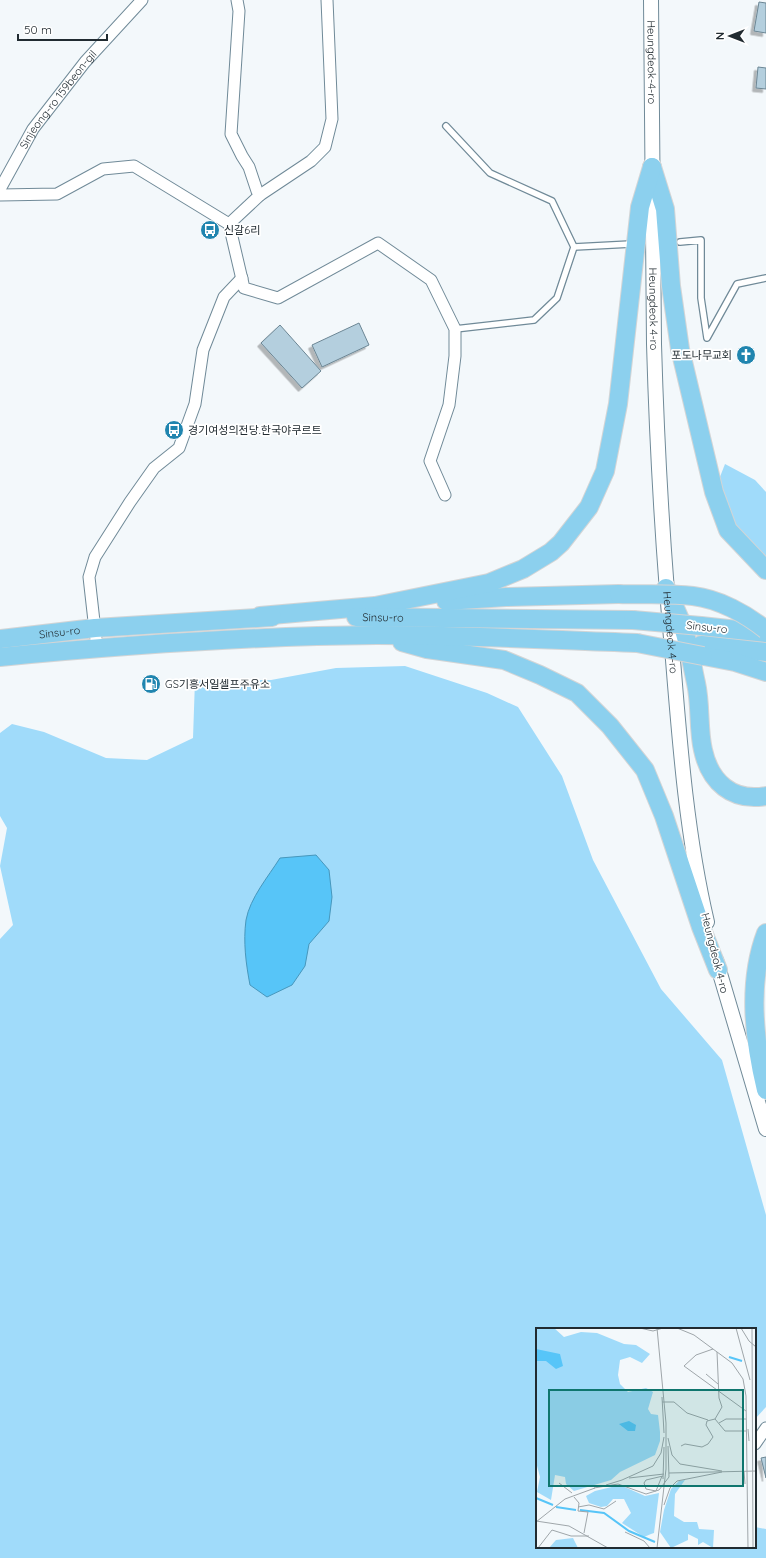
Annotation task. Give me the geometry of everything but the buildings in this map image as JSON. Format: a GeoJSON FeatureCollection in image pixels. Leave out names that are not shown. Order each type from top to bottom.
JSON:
{"type":"FeatureCollection","features":[{"type":"Feature","properties":{"kind":"main road"},"geometry":{"type":"LineString","coordinates":[[652,167],[665,209],[671,286],[680,349],[714,492],[728,530],[766,570]]}},
{"type":"Feature","properties":{"kind":"main road"},"geometry":{"type":"LineString","coordinates":[[375,606],[489,582],[523,569],[551,552],[561,543],[588,507],[605,471],[618,404],[640,207],[652,167]]}},
{"type":"Feature","properties":{"kind":"main road"},"geometry":{"type":"LineString","coordinates":[[666,588],[683,628],[697,686],[703,750],[710,770],[726,789],[734,794],[744,797],[766,796]]}},
{"type":"Feature","properties":{"kind":"main road"},"geometry":{"type":"LineString","coordinates":[[260,616],[506,597],[619,594],[694,596],[728,607],[755,621],[766,630]]}},
{"type":"Feature","properties":{"kind":"main road","name":"Sinsu-ro"},"geometry":{"type":"LineString","coordinates":[[0,639],[95,628],[260,616],[633,620],[766,633]]}},
{"type":"Feature","properties":{"kind":"main road"},"geometry":{"type":"LineString","coordinates":[[378,635],[426,649],[504,660],[577,693],[610,726],[645,770],[664,816],[701,927],[718,970]]}},
{"type":"Feature","properties":{"kind":"main road","name":"Sinsu-ro"},"geometry":{"type":"LineString","coordinates":[[0,657],[97,648],[255,638],[378,635],[637,643],[702,650],[766,652]]}},
{"type":"Feature","properties":{"kind":"main road"},"geometry":{"type":"LineString","coordinates":[[702,650],[766,672]]}},
{"type":"Feature","properties":{"kind":"main road"},"geometry":{"type":"LineString","coordinates":[[766,934],[756,973],[754,1007],[756,1039],[766,1090]]}},
{"type":"Feature","properties":{"kind":"street","name":"Sinjeong-ro 159beon-gil"},"geometry":{"type":"LineString","coordinates":[[0,189],[32,129],[85,62],[142,0]]}},
{"type":"Feature","properties":{"kind":"street"},"geometry":{"type":"LineString","coordinates":[[237,0],[239,10],[231,134],[249,167],[257,192],[260,195]]}},
{"type":"Feature","properties":{"kind":"street"},"geometry":{"type":"LineString","coordinates":[[229,224],[260,195],[310,161],[325,147],[332,119],[327,0]]}},
{"type":"Feature","properties":{"kind":"street","name":"Heungdeok-4-ro"},"geometry":{"type":"LineString","coordinates":[[651,0],[654,125]]}},
{"type":"Feature","properties":{"kind":"street","name":"Heungdeok 4-ro"},"geometry":{"type":"LineString","coordinates":[[654,125],[652,167],[654,345],[666,588],[686,796],[699,889],[718,970],[766,1129]]}},
{"type":"Feature","properties":{"kind":"street"},"geometry":{"type":"LineString","coordinates":[[0,195],[57,194],[103,170],[134,166],[229,224],[244,288],[278,298],[378,243],[431,280],[455,329],[455,356],[449,404],[430,461],[445,496]]}},
{"type":"Feature","properties":{"kind":"street"},"geometry":{"type":"LineString","coordinates":[[97,648],[89,577],[95,557],[130,502],[154,468],[179,448],[195,404],[203,350],[224,297],[242,278]]}},
{"type":"Feature","properties":{"kind":"street"},"geometry":{"type":"LineString","coordinates":[[756,1443],[766,1428]]}},
{"type":"Feature","properties":{"kind":"lane"},"geometry":{"type":"LineString","coordinates":[[446,126],[490,173],[552,201],[574,247],[557,298],[534,320],[455,329]]}},
{"type":"Feature","properties":{"kind":"lane"},"geometry":{"type":"LineString","coordinates":[[680,242],[701,240],[701,298],[707,338],[737,284],[766,278]]}},
{"type":"Feature","properties":{"kind":"lane"},"geometry":{"type":"LineString","coordinates":[[574,247],[631,244]]}},
{"type":"Feature","properties":{"kind":"shaded area"},"geometry":{"type":"Polygon","coordinates":[[[725,464],[755,480],[766,492],[766,559],[751,548],[728,515],[718,482],[725,464]]]}},
{"type":"Feature","properties":{"kind":"shaded area"},"geometry":{"type":"Polygon","coordinates":[[[405,666],[487,693],[518,707],[562,776],[593,860],[661,989],[722,1060],[766,1215],[766,1407],[756,1418],[756,1328],[536,1328],[536,1548],[756,1548],[756,1527],[766,1529],[766,1558],[0,1558],[0,939],[13,925],[0,866],[7,828],[0,816],[0,733],[12,724],[44,732],[106,758],[147,760],[193,738],[195,680],[271,680],[336,668],[405,666]]]}},
{"type":"Feature","properties":{"kind":"shaded area"},"geometry":{"type":"Polygon","coordinates":[[[316,855],[329,870],[332,897],[329,921],[309,944],[305,966],[292,985],[267,997],[250,985],[245,945],[245,928],[248,912],[260,888],[280,858],[316,855]]]}},
{"type":"Feature","properties":{"kind":"place","name":"신갈6리"},"geometry":{"type":"Point","coordinates":[210,230]}},
{"type":"Feature","properties":{"kind":"place","name":"포도나무교회"},"geometry":{"type":"Point","coordinates":[746,355]}},
{"type":"Feature","properties":{"kind":"place","name":"경기여성의전당.한국야쿠르트"},"geometry":{"type":"Point","coordinates":[174,430]}},
{"type":"Feature","properties":{"kind":"place","name":"GS기흥서일셀프주유소"},"geometry":{"type":"Point","coordinates":[151,684]}}]}
